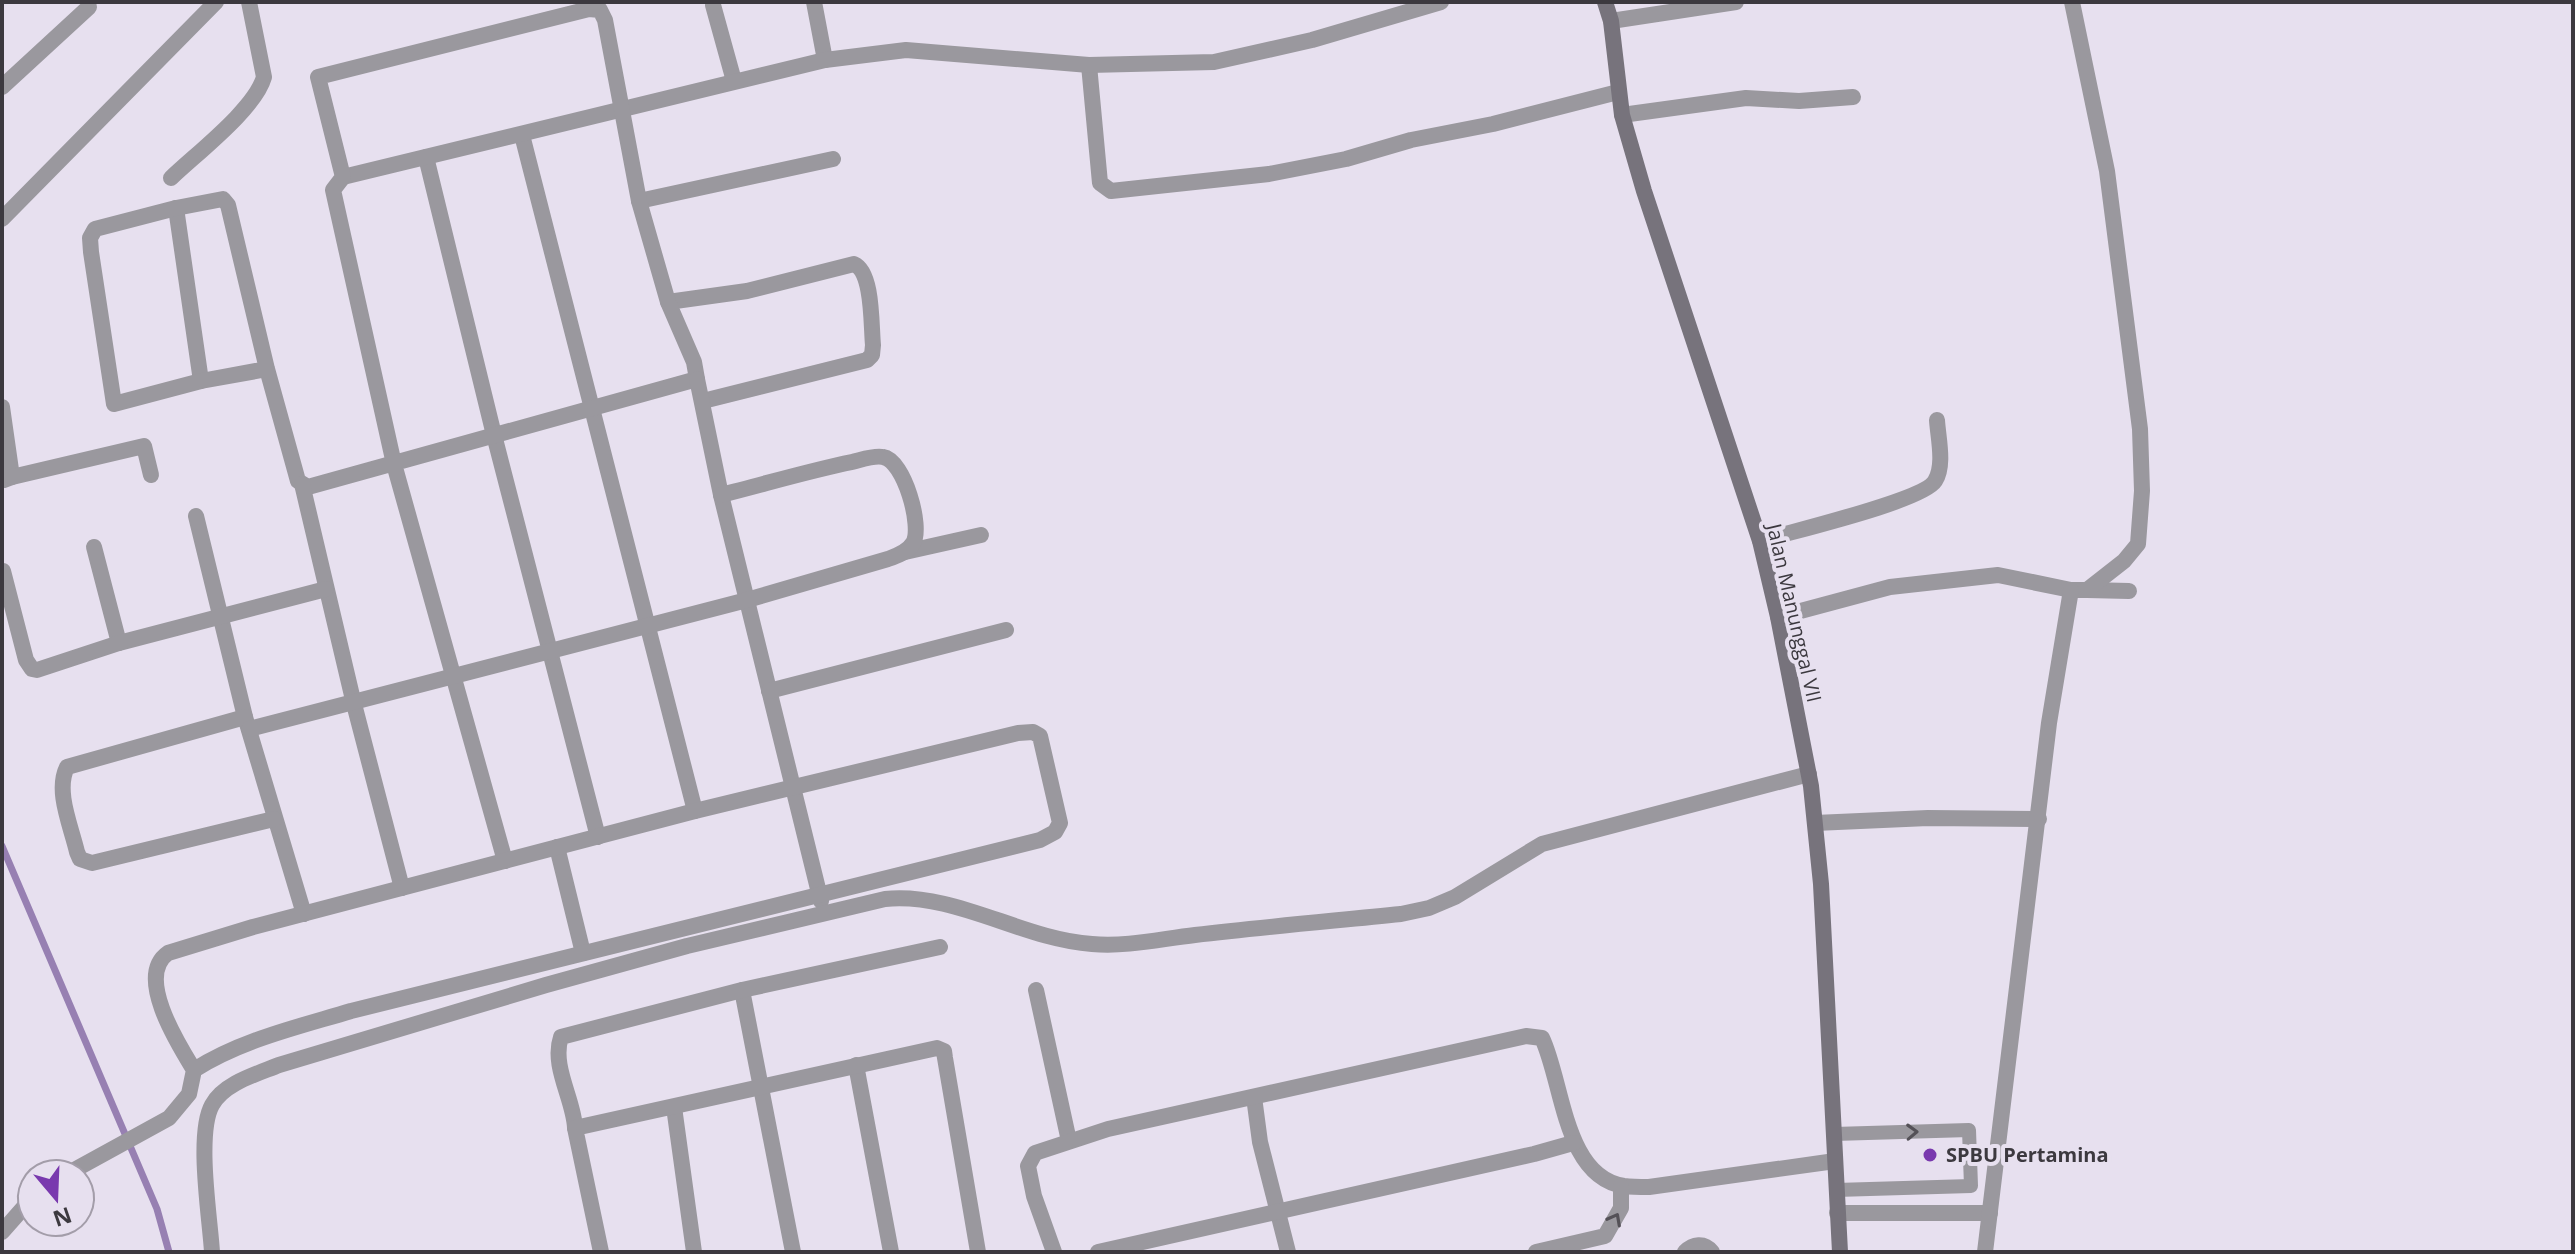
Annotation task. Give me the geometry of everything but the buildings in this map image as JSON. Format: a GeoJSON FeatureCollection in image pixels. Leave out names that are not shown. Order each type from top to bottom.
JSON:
{"type":"FeatureCollection","features":[{"type":"Feature","properties":{"kind":"street"},"geometry":{"type":"LineString","coordinates":[[2,219],[216,2]]}},
{"type":"Feature","properties":{"kind":"street"},"geometry":{"type":"LineString","coordinates":[[171,178],[251,102],[262,85],[264,77],[249,2]]}},
{"type":"Feature","properties":{"kind":"street"},"geometry":{"type":"LineString","coordinates":[[814,2],[825,60]]}},
{"type":"Feature","properties":{"kind":"street"},"geometry":{"type":"LineString","coordinates":[[505,861],[394,464],[333,190],[343,177],[825,60],[906,50],[1089,65],[1229,60],[1353,29],[1441,2]]}},
{"type":"Feature","properties":{"kind":"street","name":"Jalan Manunggal VII"},"geometry":{"type":"LineString","coordinates":[[1605,2],[1611,21],[1622,115],[1644,191],[1760,541],[1809,774],[1821,884],[1840,1252]]}},
{"type":"Feature","properties":{"kind":"street"},"geometry":{"type":"LineString","coordinates":[[1611,21],[1736,2]]}},
{"type":"Feature","properties":{"kind":"street"},"geometry":{"type":"LineString","coordinates":[[1985,1252],[2049,723],[2079,590],[2124,561],[2138,544],[2142,491],[2140,429],[2107,171],[2072,2]]}},
{"type":"Feature","properties":{"kind":"street"},"geometry":{"type":"LineString","coordinates":[[713,5],[734,81]]}},
{"type":"Feature","properties":{"kind":"street"},"geometry":{"type":"LineString","coordinates":[[2,87],[89,7]]}},
{"type":"Feature","properties":{"kind":"street"},"geometry":{"type":"LineString","coordinates":[[343,177],[318,77],[589,9],[600,10],[605,20],[623,107],[639,201],[668,302],[694,362],[721,495],[824,914]]}},
{"type":"Feature","properties":{"kind":"street"},"geometry":{"type":"LineString","coordinates":[[1089,65],[1100,183],[1111,191],[1269,174],[1346,159],[1411,140],[1493,124],[1618,92]]}},
{"type":"Feature","properties":{"kind":"street"},"geometry":{"type":"LineString","coordinates":[[1622,115],[1746,98],[1799,101],[1853,97]]}},
{"type":"Feature","properties":{"kind":"street"},"geometry":{"type":"LineString","coordinates":[[522,135],[695,811]]}},
{"type":"Feature","properties":{"kind":"street"},"geometry":{"type":"LineString","coordinates":[[426,157],[598,837]]}},
{"type":"Feature","properties":{"kind":"street"},"geometry":{"type":"LineString","coordinates":[[639,201],[833,159]]}},
{"type":"Feature","properties":{"kind":"street"},"geometry":{"type":"LineString","coordinates":[[267,369],[201,381],[114,404],[91,252],[90,238],[95,229],[223,199],[228,205],[267,369],[298,481],[308,487],[697,379]]}},
{"type":"Feature","properties":{"kind":"street"},"geometry":{"type":"LineString","coordinates":[[176,208],[201,381]]}},
{"type":"Feature","properties":{"kind":"street"},"geometry":{"type":"LineString","coordinates":[[668,302],[747,291],[854,264],[861,267],[867,278],[873,345],[872,355],[867,360],[703,401]]}},
{"type":"Feature","properties":{"kind":"street"},"geometry":{"type":"LineString","coordinates":[[2,407],[7,479],[144,446],[151,475]]}},
{"type":"Feature","properties":{"kind":"street"},"geometry":{"type":"LineString","coordinates":[[1760,541],[1898,501],[1928,489],[1936,480],[1940,466],[1937,420]]}},
{"type":"Feature","properties":{"kind":"street"},"geometry":{"type":"LineString","coordinates":[[721,495],[832,466],[883,457],[893,462],[901,472],[914,511],[917,530],[913,544],[905,552]]}},
{"type":"Feature","properties":{"kind":"street"},"geometry":{"type":"LineString","coordinates":[[302,484],[402,888]]}},
{"type":"Feature","properties":{"kind":"street"},"geometry":{"type":"LineString","coordinates":[[196,516],[247,723],[304,914]]}},
{"type":"Feature","properties":{"kind":"street"},"geometry":{"type":"LineString","coordinates":[[274,819],[92,863],[80,859],[77,852],[62,778],[67,767],[247,723],[354,704],[747,600],[905,552],[981,535]]}},
{"type":"Feature","properties":{"kind":"street"},"geometry":{"type":"LineString","coordinates":[[94,547],[119,643]]}},
{"type":"Feature","properties":{"kind":"street"},"geometry":{"type":"LineString","coordinates":[[3,571],[26,660],[32,669],[220,615],[326,589]]}},
{"type":"Feature","properties":{"kind":"street"},"geometry":{"type":"LineString","coordinates":[[1778,617],[1890,587],[1998,575],[2079,590],[2129,591]]}},
{"type":"Feature","properties":{"kind":"street"},"geometry":{"type":"LineString","coordinates":[[769,691],[1006,630]]}},
{"type":"Feature","properties":{"kind":"street"},"geometry":{"type":"LineString","coordinates":[[96,1158],[152,1128],[180,1107],[189,1094],[194,1070],[173,1034],[155,984],[159,959],[183,948],[695,811],[1018,733],[1033,732],[1040,736],[1060,823],[1055,832],[1040,840],[324,1019],[258,1039],[215,1057],[194,1070]]}},
{"type":"Feature","properties":{"kind":"street"},"geometry":{"type":"LineString","coordinates":[[212,1252],[206,1122],[212,1104],[222,1093],[243,1079],[279,1065],[546,985],[687,946],[885,899],[908,897],[1089,944],[1125,945],[1401,914],[1429,908],[1455,897],[1542,844],[1809,774]]}},
{"type":"Feature","properties":{"kind":"street"},"geometry":{"type":"LineString","coordinates":[[1815,823],[1928,818],[2039,819]]}},
{"type":"Feature","properties":{"kind":"street"},"geometry":{"type":"LineString","coordinates":[[557,847],[583,953]]}},
{"type":"Feature","properties":{"kind":"street"},"geometry":{"type":"LineString","coordinates":[[601,1252],[575,1117],[566,1097],[558,1046],[561,1037],[742,990],[940,947]]}},
{"type":"Feature","properties":{"kind":"street"},"geometry":{"type":"LineString","coordinates":[[742,990],[793,1252]]}},
{"type":"Feature","properties":{"kind":"street"},"geometry":{"type":"LineString","coordinates":[[1036,990],[1069,1141]]}},
{"type":"Feature","properties":{"kind":"street"},"geometry":{"type":"LineString","coordinates":[[1054,1252],[1040,1217],[1028,1166],[1035,1153],[1108,1129],[1526,1036],[1542,1038],[1550,1054],[1573,1143],[1595,1173],[1621,1186],[1649,1187],[1835,1161]]}},
{"type":"Feature","properties":{"kind":"street"},"geometry":{"type":"LineString","coordinates":[[575,1128],[763,1089],[937,1048],[944,1051],[978,1252]]}},
{"type":"Feature","properties":{"kind":"street"},"geometry":{"type":"LineString","coordinates":[[856,1065],[891,1252]]}},
{"type":"Feature","properties":{"kind":"street"},"geometry":{"type":"LineString","coordinates":[[1254,1097],[1260,1142],[1288,1252]]}},
{"type":"Feature","properties":{"kind":"street"},"geometry":{"type":"LineString","coordinates":[[674,1107],[694,1252]]}},
{"type":"Feature","properties":{"kind":"street"},"geometry":{"type":"LineString","coordinates":[[1098,1252],[1510,1160],[1573,1143]]}},
{"type":"Feature","properties":{"kind":"street"},"geometry":{"type":"LineString","coordinates":[[1536,1252],[1605,1236],[1621,1208],[1621,1186]]}},
{"type":"Feature","properties":{"kind":"street"},"geometry":{"type":"LineString","coordinates":[[1837,1213],[1990,1213]]}},
{"type":"Feature","properties":{"kind":"street"},"geometry":{"type":"LineString","coordinates":[[2,1232],[16,1216]]}},
{"type":"Feature","properties":{"kind":"street"},"geometry":{"type":"LineString","coordinates":[[1685,1252],[1697,1245],[1703,1245],[1712,1252]]}},
{"type":"Feature","properties":{"kind":"lane"},"geometry":{"type":"LineString","coordinates":[[1834,1134],[1969,1130],[1971,1186],[1836,1190]]}},
{"type":"Feature","properties":{"kind":"waterway"},"geometry":{"type":"LineString","coordinates":[[2,846],[157,1209],[169,1252]]}},
{"type":"Feature","properties":{"kind":"place","name":"SPBU Pertamina"},"geometry":{"type":"Point","coordinates":[1930,1155]}}]}
